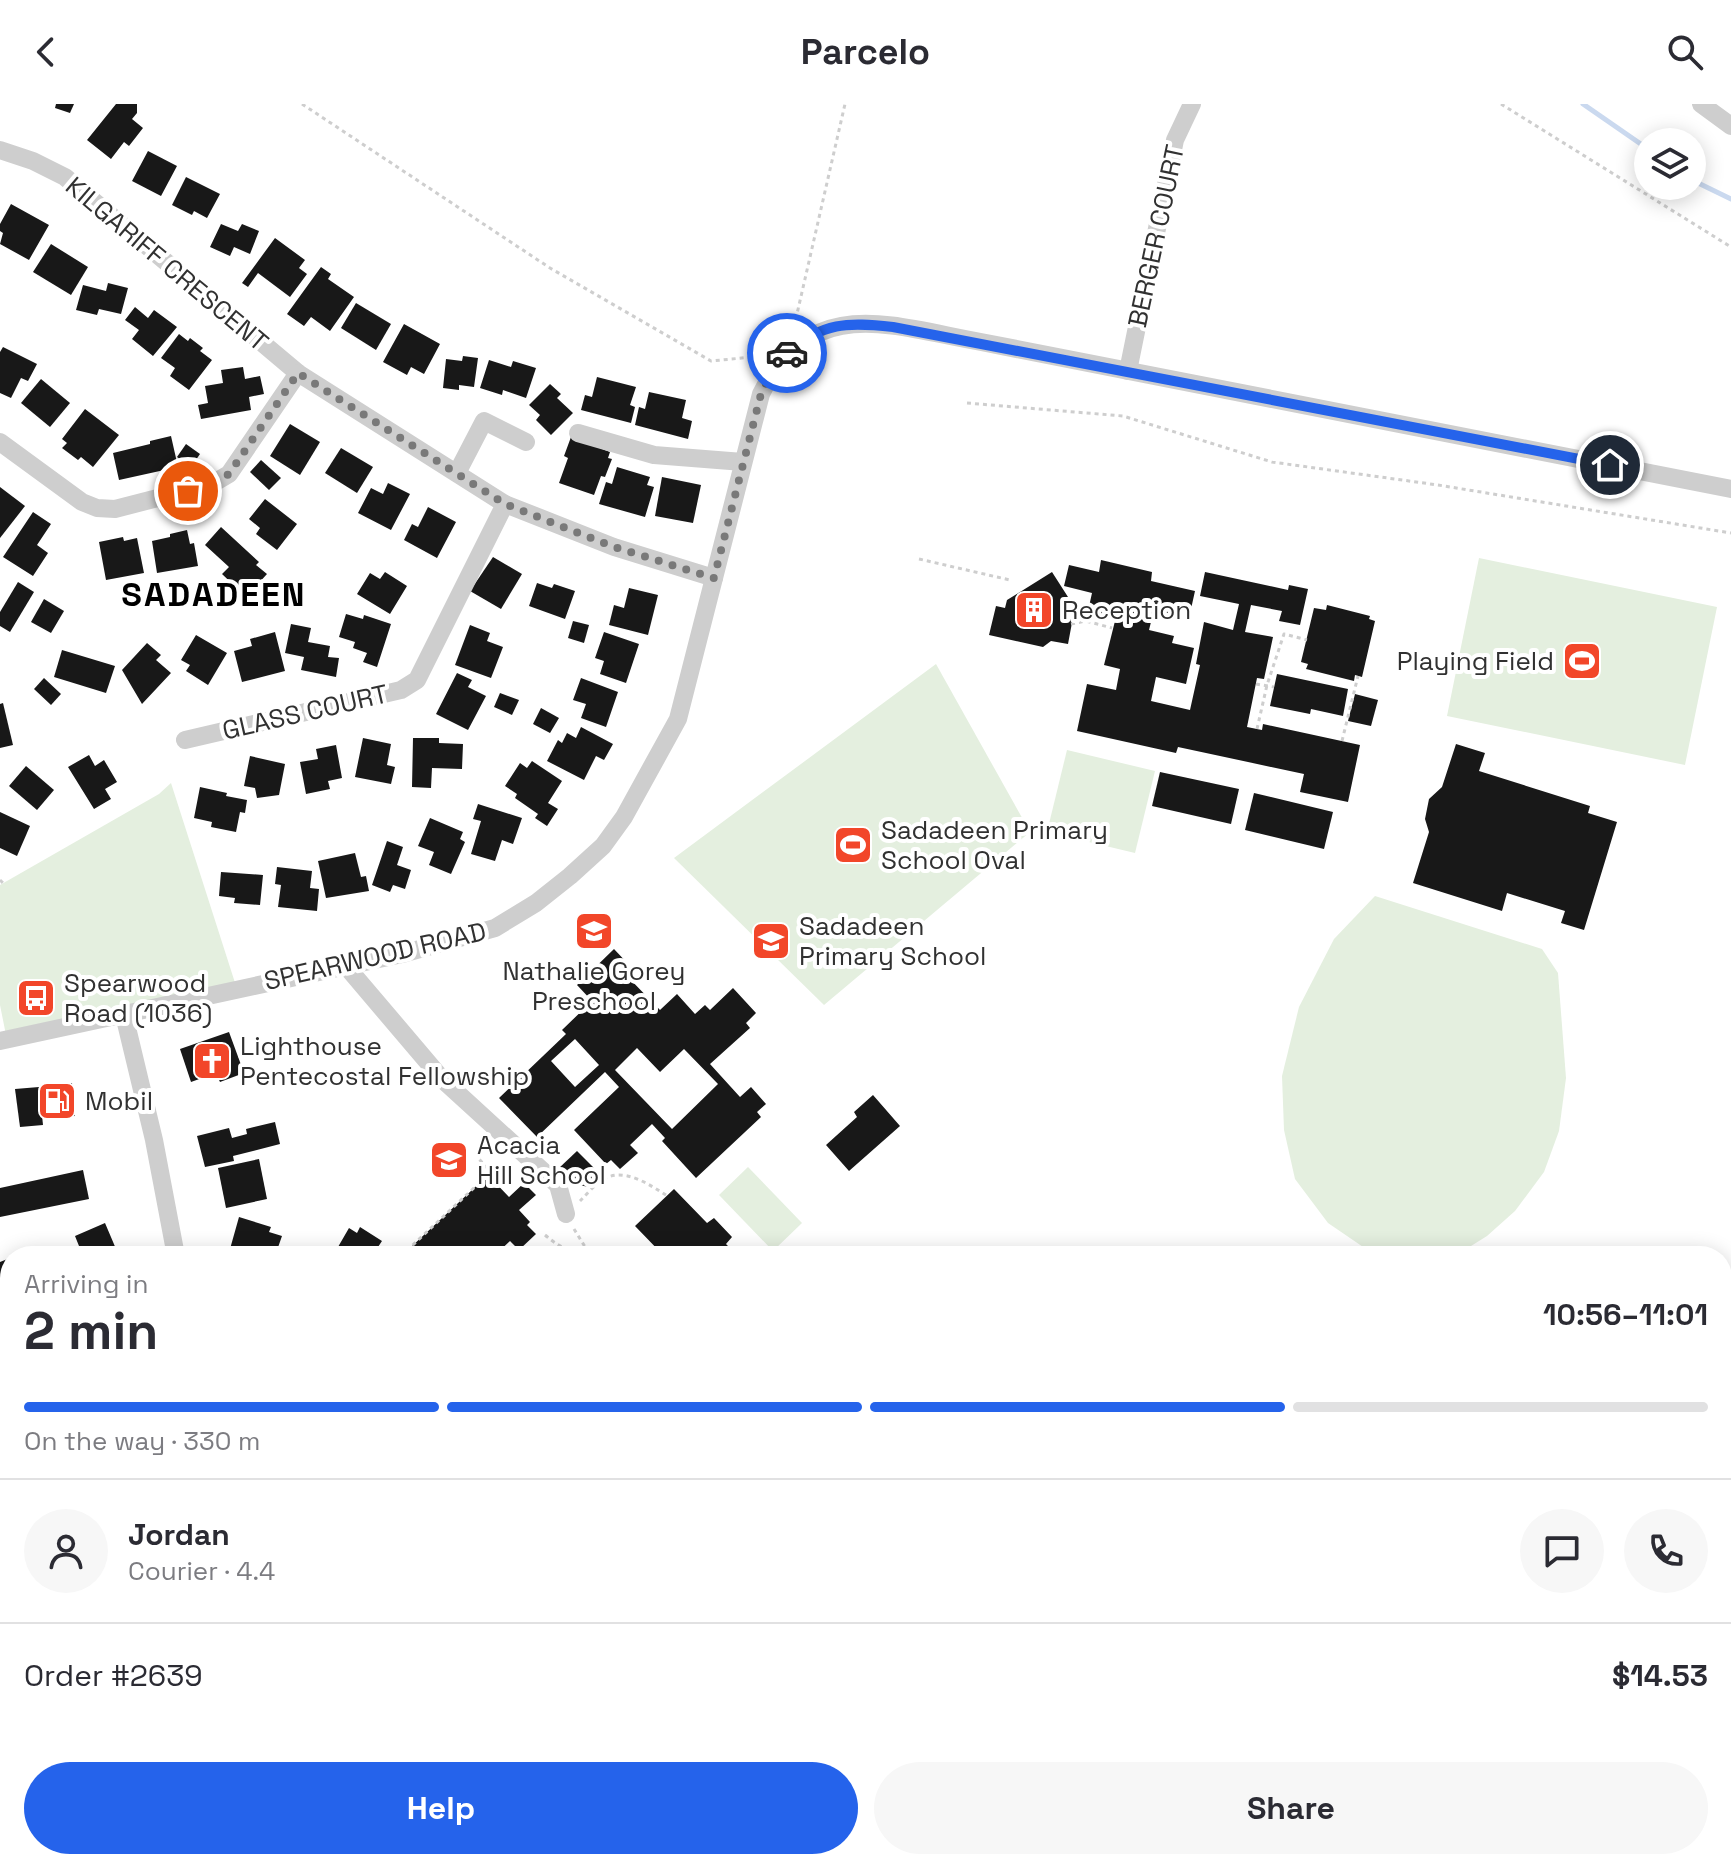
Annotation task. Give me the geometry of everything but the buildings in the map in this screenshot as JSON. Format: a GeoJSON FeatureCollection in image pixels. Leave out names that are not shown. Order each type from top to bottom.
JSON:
{"type":"FeatureCollection","features":[{"type":"Feature","properties":{"kind":"street","name":"BERGER COURT"},"geometry":{"type":"LineString","coordinates":[[1128,371],[1175,140],[1192,104]]}},
{"type":"Feature","properties":{"kind":"street"},"geometry":{"type":"LineString","coordinates":[[1701,104],[1731,126]]}},
{"type":"Feature","properties":{"kind":"street","name":"KILGARIFF CRESCENT"},"geometry":{"type":"LineString","coordinates":[[0,150],[33,161],[65,177],[298,373],[505,504],[614,547],[714,578]]}},
{"type":"Feature","properties":{"kind":"street","name":"SPEARWOOD ROAD"},"geometry":{"type":"LineString","coordinates":[[0,1041],[346,966],[495,928],[536,903],[603,846],[624,817],[678,719],[761,394],[772,370],[807,336],[827,327],[856,323],[893,327],[1128,371]]}},
{"type":"Feature","properties":{"kind":"street"},"geometry":{"type":"LineString","coordinates":[[1128,371],[1731,489]]}},
{"type":"Feature","properties":{"kind":"street"},"geometry":{"type":"LineString","coordinates":[[0,442],[82,502],[97,508],[115,509],[212,484],[229,474],[298,373]]}},
{"type":"Feature","properties":{"kind":"street"},"geometry":{"type":"LineString","coordinates":[[457,473],[484,421],[526,442]]}},
{"type":"Feature","properties":{"kind":"street"},"geometry":{"type":"LineString","coordinates":[[578,433],[654,455],[743,462]]}},
{"type":"Feature","properties":{"kind":"street","name":"GLASS COURT"},"geometry":{"type":"LineString","coordinates":[[185,740],[401,690],[417,680],[505,504]]}},
{"type":"Feature","properties":{"kind":"street"},"geometry":{"type":"LineString","coordinates":[[346,966],[442,1079],[558,1185],[566,1214]]}},
{"type":"Feature","properties":{"kind":"street"},"geometry":{"type":"LineString","coordinates":[[124,1015],[154,1140],[174,1246]]}},
{"type":"Feature","properties":{"kind":"path"},"geometry":{"type":"LineString","coordinates":[[302,104],[550,268],[711,361],[787,353],[805,287],[845,104]]}},
{"type":"Feature","properties":{"kind":"path"},"geometry":{"type":"LineString","coordinates":[[1501,104],[1731,247]]}},
{"type":"Feature","properties":{"kind":"path"},"geometry":{"type":"LineString","coordinates":[[967,403],[1123,416],[1272,462],[1731,533]]}},
{"type":"Feature","properties":{"kind":"path"},"geometry":{"type":"LineString","coordinates":[[919,559],[1010,580]]}},
{"type":"Feature","properties":{"kind":"path"},"geometry":{"type":"LineString","coordinates":[[1071,624],[1086,621],[1112,628]]}},
{"type":"Feature","properties":{"kind":"path"},"geometry":{"type":"LineString","coordinates":[[1257,729],[1267,685],[1284,634],[1307,640]]}},
{"type":"Feature","properties":{"kind":"path"},"geometry":{"type":"LineString","coordinates":[[1342,741],[1358,676]]}},
{"type":"Feature","properties":{"kind":"path"},"geometry":{"type":"LineString","coordinates":[[1256,684],[1274,687]]}},
{"type":"Feature","properties":{"kind":"path"},"geometry":{"type":"LineString","coordinates":[[412,1246],[491,1172],[478,1158],[503,1134]]}},
{"type":"Feature","properties":{"kind":"path"},"geometry":{"type":"LineString","coordinates":[[585,1246],[566,1214],[605,1178],[615,1176],[645,1182],[666,1195]]}},
{"type":"Feature","properties":{"kind":"path"},"geometry":{"type":"LineString","coordinates":[[545,1235],[563,1246]]}},
{"type":"Feature","properties":{"kind":"green space","name":"Playing Field"},"geometry":{"type":"Polygon","coordinates":[[[1479,558],[1717,607],[1685,765],[1447,716],[1479,558]]]}},
{"type":"Feature","properties":{"kind":"green space","name":"Sadadeen Primary School Oval"},"geometry":{"type":"Polygon","coordinates":[[[936,664],[1030,832],[824,1005],[674,858],[936,664]]]}},
{"type":"Feature","properties":{"kind":"green space"},"geometry":{"type":"Polygon","coordinates":[[[1067,750],[1155,771],[1135,853],[1047,832],[1067,750]]]}},
{"type":"Feature","properties":{"kind":"green space"},"geometry":{"type":"Polygon","coordinates":[[[171,783],[237,989],[7,1040],[0,1005],[0,885],[159,794],[171,783]]]}},
{"type":"Feature","properties":{"kind":"green space"},"geometry":{"type":"Polygon","coordinates":[[[1375,896],[1542,949],[1558,973],[1566,1078],[1559,1131],[1544,1172],[1515,1211],[1471,1246],[1362,1246],[1328,1223],[1295,1179],[1284,1130],[1282,1076],[1299,1007],[1334,939],[1375,896]]]}},
{"type":"Feature","properties":{"kind":"green space"},"geometry":{"type":"Polygon","coordinates":[[[748,1167],[802,1223],[778,1246],[768,1246],[719,1195],[748,1167]]]}},
{"type":"Feature","properties":{"kind":"waterway"},"geometry":{"type":"LineString","coordinates":[[1583,104],[1634,139]]}},
{"type":"Feature","properties":{"kind":"waterway"},"geometry":{"type":"LineString","coordinates":[[1706,187],[1731,199]]}},
{"type":"Feature","properties":{"kind":"way so far"},"geometry":{"type":"LineString","coordinates":[[188,491],[212,484],[229,474],[298,373],[505,504],[614,547],[714,578],[761,394],[772,370],[787,353]]}},
{"type":"Feature","properties":{"kind":"place","name":"Reception"},"geometry":{"type":"Point","coordinates":[1034,610]}},
{"type":"Feature","properties":{"kind":"place","name":"Playing Field"},"geometry":{"type":"Point","coordinates":[1582,661]}},
{"type":"Feature","properties":{"kind":"place","name":"Sadadeen Primary School Oval"},"geometry":{"type":"Point","coordinates":[853,845]}},
{"type":"Feature","properties":{"kind":"place","name":"Nathalie Gorey Preschool"},"geometry":{"type":"Point","coordinates":[594,931]}},
{"type":"Feature","properties":{"kind":"place","name":"Sadadeen Primary School"},"geometry":{"type":"Point","coordinates":[771,941]}},
{"type":"Feature","properties":{"kind":"place","name":"Spearwood Road (1036)"},"geometry":{"type":"Point","coordinates":[36,998]}},
{"type":"Feature","properties":{"kind":"place","name":"Lighthouse Pentecostal Fellowship"},"geometry":{"type":"Point","coordinates":[212,1061]}},
{"type":"Feature","properties":{"kind":"place","name":"Mobil"},"geometry":{"type":"Point","coordinates":[57,1101]}},
{"type":"Feature","properties":{"kind":"place","name":"Acacia Hill School"},"geometry":{"type":"Point","coordinates":[449,1160]}},
{"type":"Feature","properties":{"kind":"district","name":"SADADEEN"},"geometry":{"type":"Point","coordinates":[214,594]}},
{"type":"Feature","properties":{"kind":"route"},"geometry":{"type":"LineString","coordinates":[[787,353],[807,336],[827,327],[856,323],[893,327],[1610,465]]}}]}
